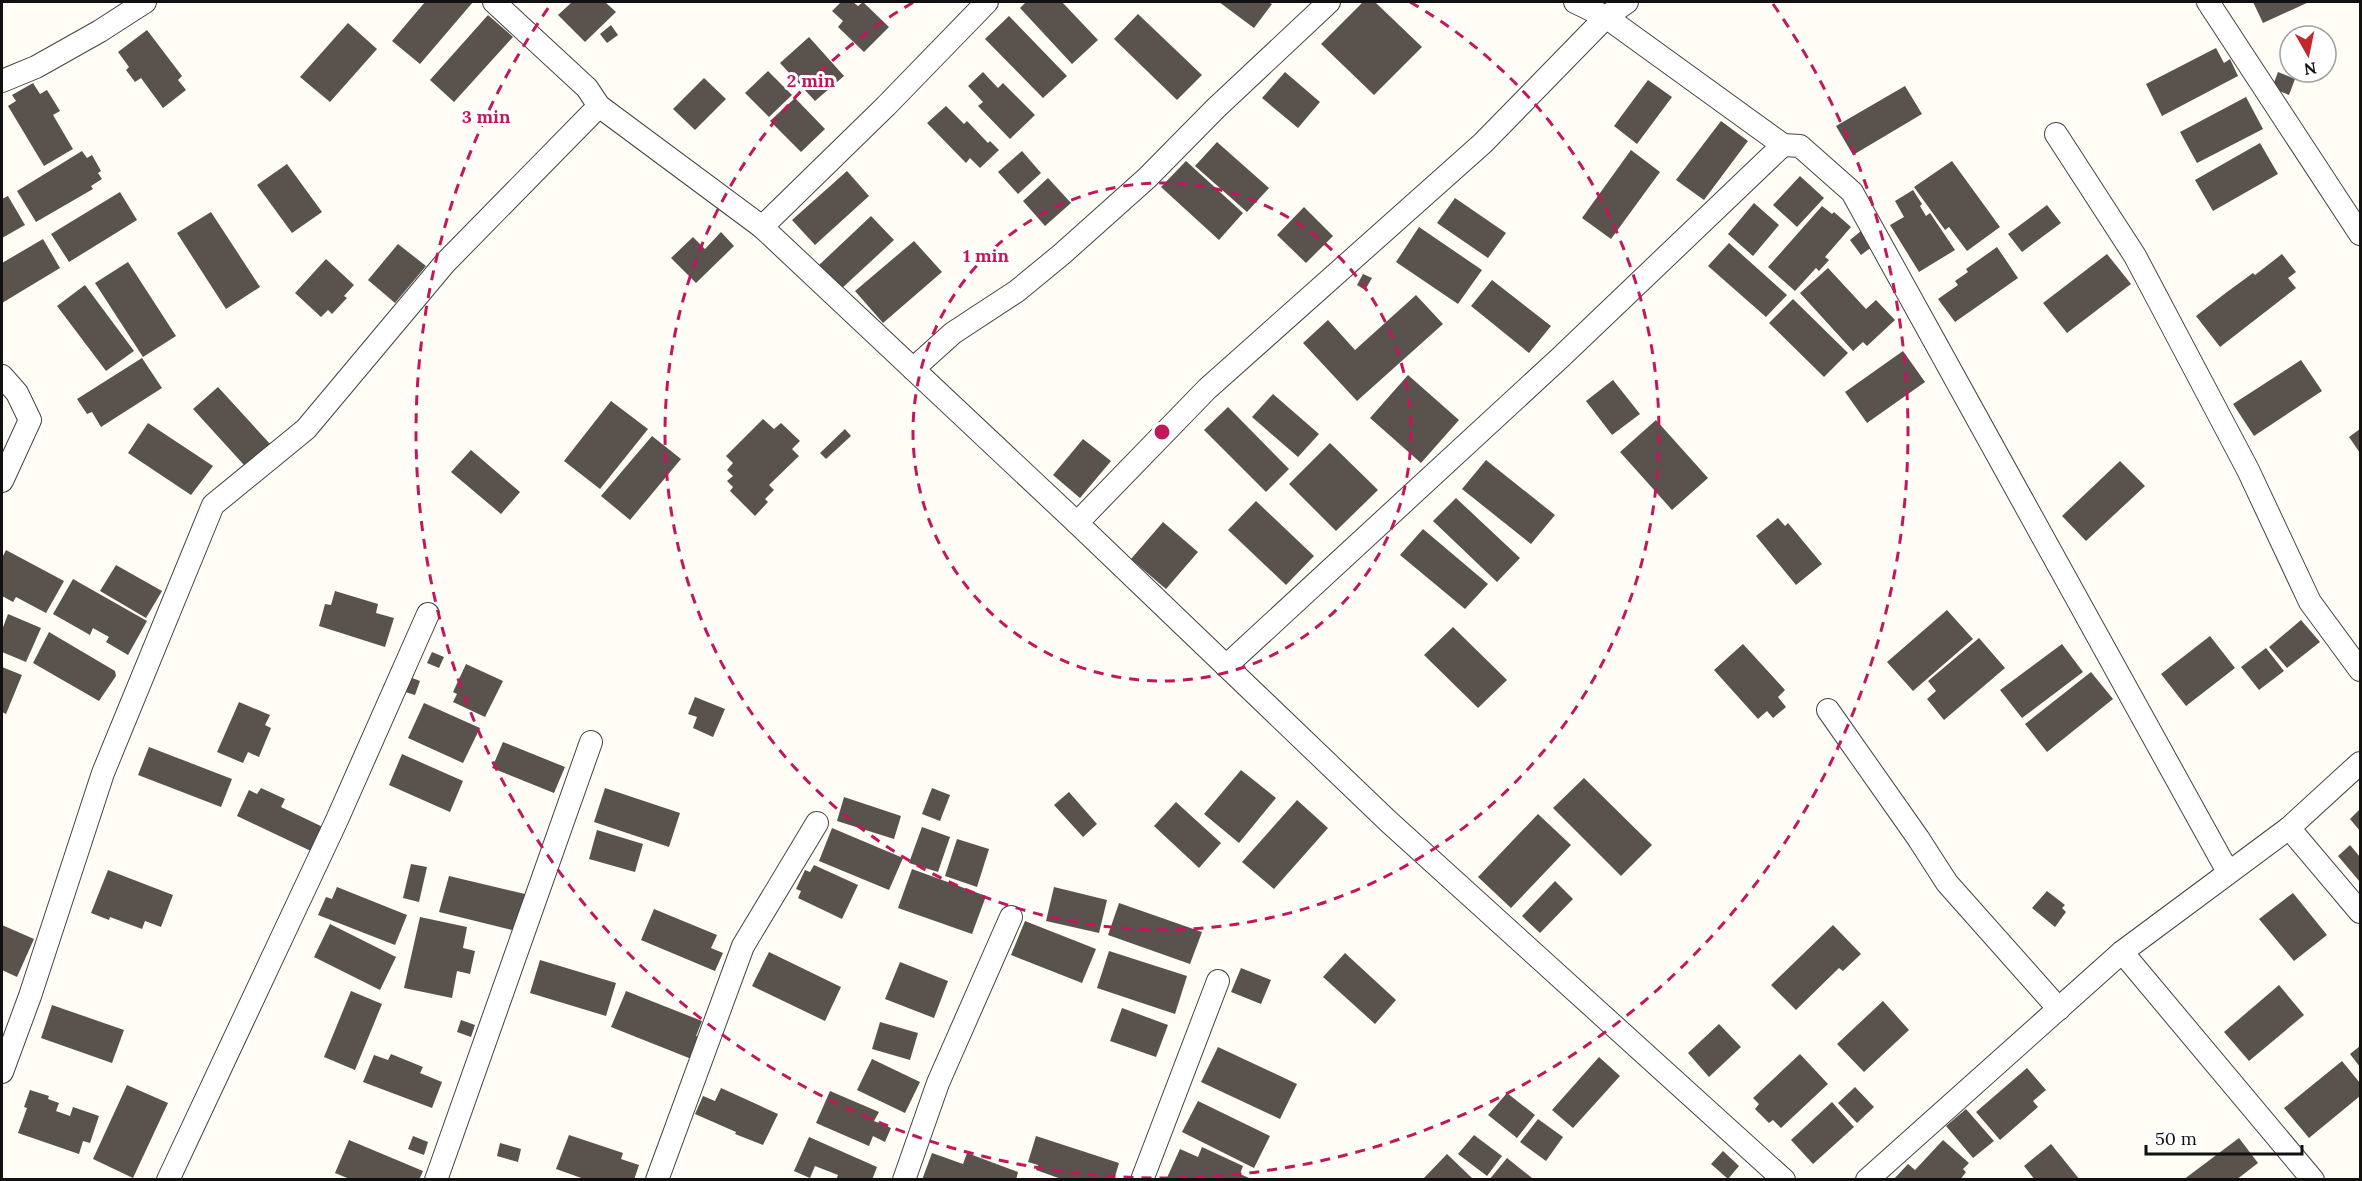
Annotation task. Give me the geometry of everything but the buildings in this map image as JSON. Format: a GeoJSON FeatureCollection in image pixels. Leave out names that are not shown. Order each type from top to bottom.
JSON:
{"type":"FeatureCollection","features":[{"type":"Feature","properties":{"kind":"street"},"geometry":{"type":"LineString","coordinates":[[2,81],[36,67],[100,31],[145,2]]}},
{"type":"Feature","properties":{"kind":"street"},"geometry":{"type":"LineString","coordinates":[[494,2],[587,88],[599,106],[762,227],[1077,523],[1389,822],[1784,1179]]}},
{"type":"Feature","properties":{"kind":"street"},"geometry":{"type":"LineString","coordinates":[[762,227],[886,106],[987,2]]}},
{"type":"Feature","properties":{"kind":"street"},"geometry":{"type":"LineString","coordinates":[[913,369],[953,333],[1017,291],[1062,254],[1147,178],[1216,108],[1329,2]]}},
{"type":"Feature","properties":{"kind":"street"},"geometry":{"type":"LineString","coordinates":[[1575,2],[1605,17],[1784,145],[1800,146],[1852,192],[2228,873]]}},
{"type":"Feature","properties":{"kind":"street"},"geometry":{"type":"LineString","coordinates":[[1077,523],[1207,389],[1483,143],[1605,17],[1627,2]]}},
{"type":"Feature","properties":{"kind":"street"},"geometry":{"type":"LineString","coordinates":[[2208,2],[2361,234]]}},
{"type":"Feature","properties":{"kind":"street"},"geometry":{"type":"LineString","coordinates":[[2,1072],[30,996],[103,773],[213,505],[306,429],[445,263],[599,106]]}},
{"type":"Feature","properties":{"kind":"street"},"geometry":{"type":"LineString","coordinates":[[2056,134],[2135,256],[2248,470],[2310,602],[2361,670]]}},
{"type":"Feature","properties":{"kind":"street"},"geometry":{"type":"LineString","coordinates":[[1226,666],[1561,357],[1784,145]]}},
{"type":"Feature","properties":{"kind":"street"},"geometry":{"type":"LineString","coordinates":[[2,376],[17,393],[30,420],[2,481]]}},
{"type":"Feature","properties":{"kind":"street"},"geometry":{"type":"LineString","coordinates":[[168,1179],[336,822],[428,614]]}},
{"type":"Feature","properties":{"kind":"street"},"geometry":{"type":"LineString","coordinates":[[1828,710],[1947,883],[2059,1009]]}},
{"type":"Feature","properties":{"kind":"street"},"geometry":{"type":"LineString","coordinates":[[436,1179],[591,742]]}},
{"type":"Feature","properties":{"kind":"street"},"geometry":{"type":"LineString","coordinates":[[1867,1179],[2122,952],[2289,828],[2361,763]]}},
{"type":"Feature","properties":{"kind":"street"},"geometry":{"type":"LineString","coordinates":[[657,1179],[743,946],[818,823]]}},
{"type":"Feature","properties":{"kind":"street"},"geometry":{"type":"LineString","coordinates":[[2289,828],[2361,912]]}},
{"type":"Feature","properties":{"kind":"street"},"geometry":{"type":"LineString","coordinates":[[904,1179],[938,1083],[1011,917]]}},
{"type":"Feature","properties":{"kind":"street"},"geometry":{"type":"LineString","coordinates":[[2122,952],[2313,1179]]}},
{"type":"Feature","properties":{"kind":"street"},"geometry":{"type":"LineString","coordinates":[[1142,1179],[1218,981]]}}]}
